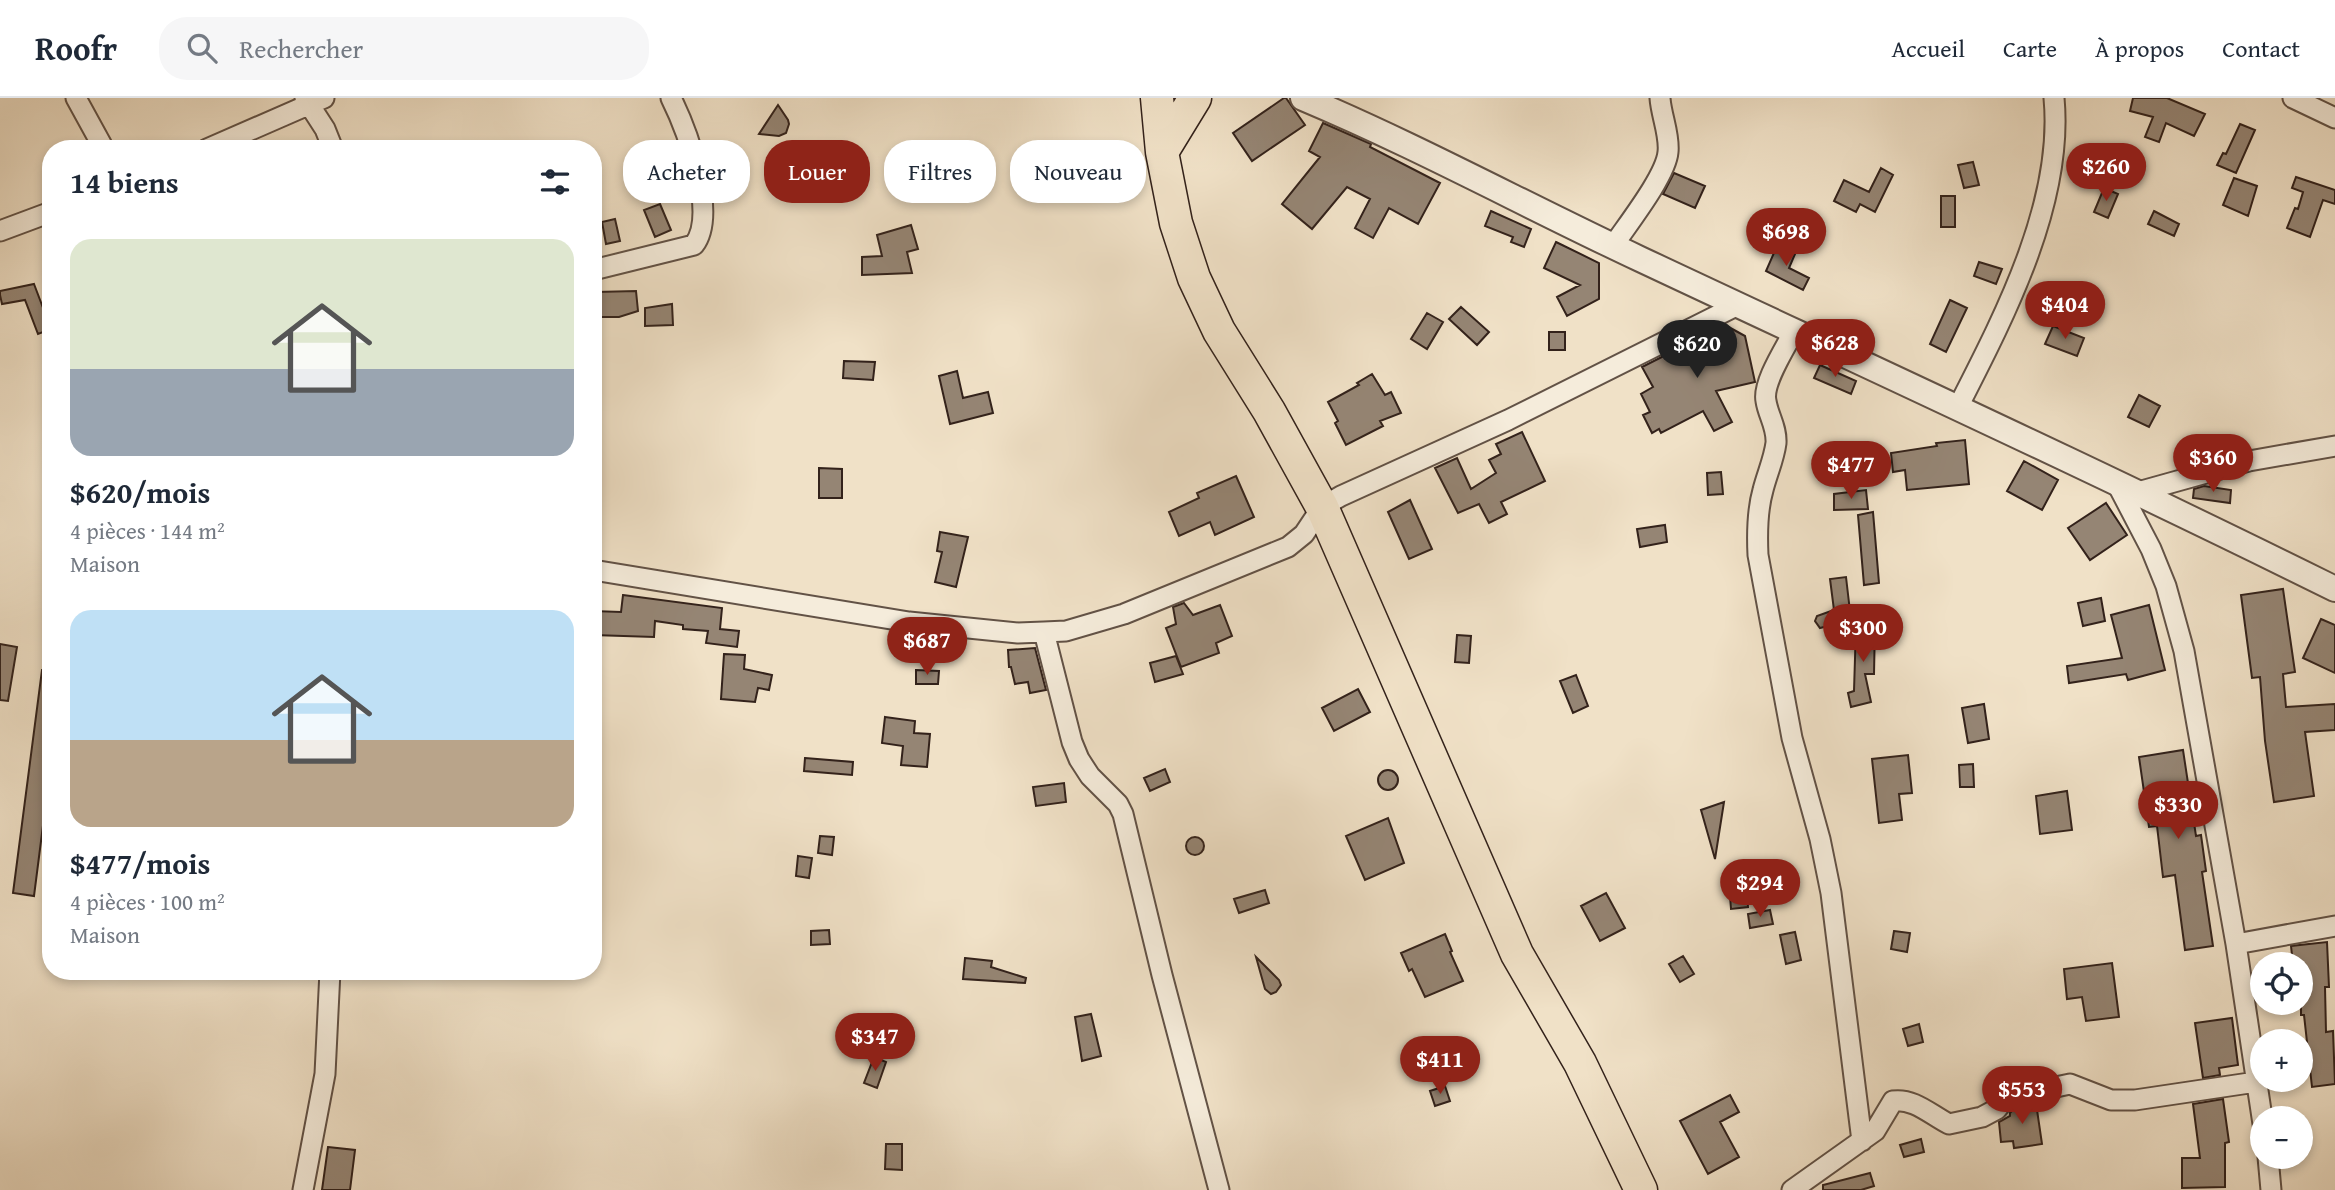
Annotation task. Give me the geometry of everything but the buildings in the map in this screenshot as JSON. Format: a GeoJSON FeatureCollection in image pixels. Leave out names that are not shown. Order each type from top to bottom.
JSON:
{"type":"FeatureCollection","features":[{"type":"Feature","properties":{"kind":"main road"},"geometry":{"type":"LineString","coordinates":[[1157,98],[1161,152],[1176,223],[1194,278],[1219,331],[1269,411],[1322,507],[1517,954],[1580,1063],[1641,1190]]}},
{"type":"Feature","properties":{"kind":"main road"},"geometry":{"type":"LineString","coordinates":[[1161,152],[1195,98]]}},
{"type":"Feature","properties":{"kind":"street"},"geometry":{"type":"LineString","coordinates":[[76,98],[99,140]]}},
{"type":"Feature","properties":{"kind":"street"},"geometry":{"type":"LineString","coordinates":[[602,268],[694,245],[700,237],[700,180],[684,124],[671,98]]}},
{"type":"Feature","properties":{"kind":"street"},"geometry":{"type":"LineString","coordinates":[[1303,98],[2127,487],[2335,589]]}},
{"type":"Feature","properties":{"kind":"street"},"geometry":{"type":"LineString","coordinates":[[1613,246],[1664,167],[1668,152],[1660,98]]}},
{"type":"Feature","properties":{"kind":"street"},"geometry":{"type":"LineString","coordinates":[[1957,409],[1996,332],[2044,209],[2057,122],[2054,98]]}},
{"type":"Feature","properties":{"kind":"street"},"geometry":{"type":"LineString","coordinates":[[2292,98],[2335,118]]}},
{"type":"Feature","properties":{"kind":"street"},"geometry":{"type":"LineString","coordinates":[[227,140],[312,101],[329,140]]}},
{"type":"Feature","properties":{"kind":"street"},"geometry":{"type":"LineString","coordinates":[[0,231],[42,215]]}},
{"type":"Feature","properties":{"kind":"street"},"geometry":{"type":"LineString","coordinates":[[602,571],[909,622],[1018,633],[1066,631],[1124,614],[1288,547],[1304,534],[1322,507],[1362,485],[1508,420],[1738,305]]}},
{"type":"Feature","properties":{"kind":"street"},"geometry":{"type":"LineString","coordinates":[[1794,331],[1768,382],[1766,393],[1776,445],[1762,493],[1757,531],[1758,555],[1792,738],[1820,839],[1831,892],[1862,1141]]}},
{"type":"Feature","properties":{"kind":"street"},"geometry":{"type":"LineString","coordinates":[[2127,487],[2335,446]]}},
{"type":"Feature","properties":{"kind":"street"},"geometry":{"type":"LineString","coordinates":[[2127,487],[2166,586],[2184,651],[2236,944],[2250,1041]]}},
{"type":"Feature","properties":{"kind":"street"},"geometry":{"type":"LineString","coordinates":[[1044,632],[1079,759],[1090,776],[1118,804],[1123,814],[1219,1190]]}},
{"type":"Feature","properties":{"kind":"street"},"geometry":{"type":"LineString","coordinates":[[2236,944],[2335,926]]}},
{"type":"Feature","properties":{"kind":"street"},"geometry":{"type":"LineString","coordinates":[[303,1190],[325,1073],[330,980]]}},
{"type":"Feature","properties":{"kind":"street"},"geometry":{"type":"LineString","coordinates":[[1792,1190],[1875,1131],[1893,1101],[1913,1102],[1949,1124],[1982,1117],[1997,1109],[2008,1095],[2016,1091],[2037,1091],[2070,1084],[2110,1100],[2135,1100],[2250,1084]]}},
{"type":"Feature","properties":{"kind":"street"},"geometry":{"type":"LineString","coordinates":[[2268,1169],[2270,1190]]}}]}
